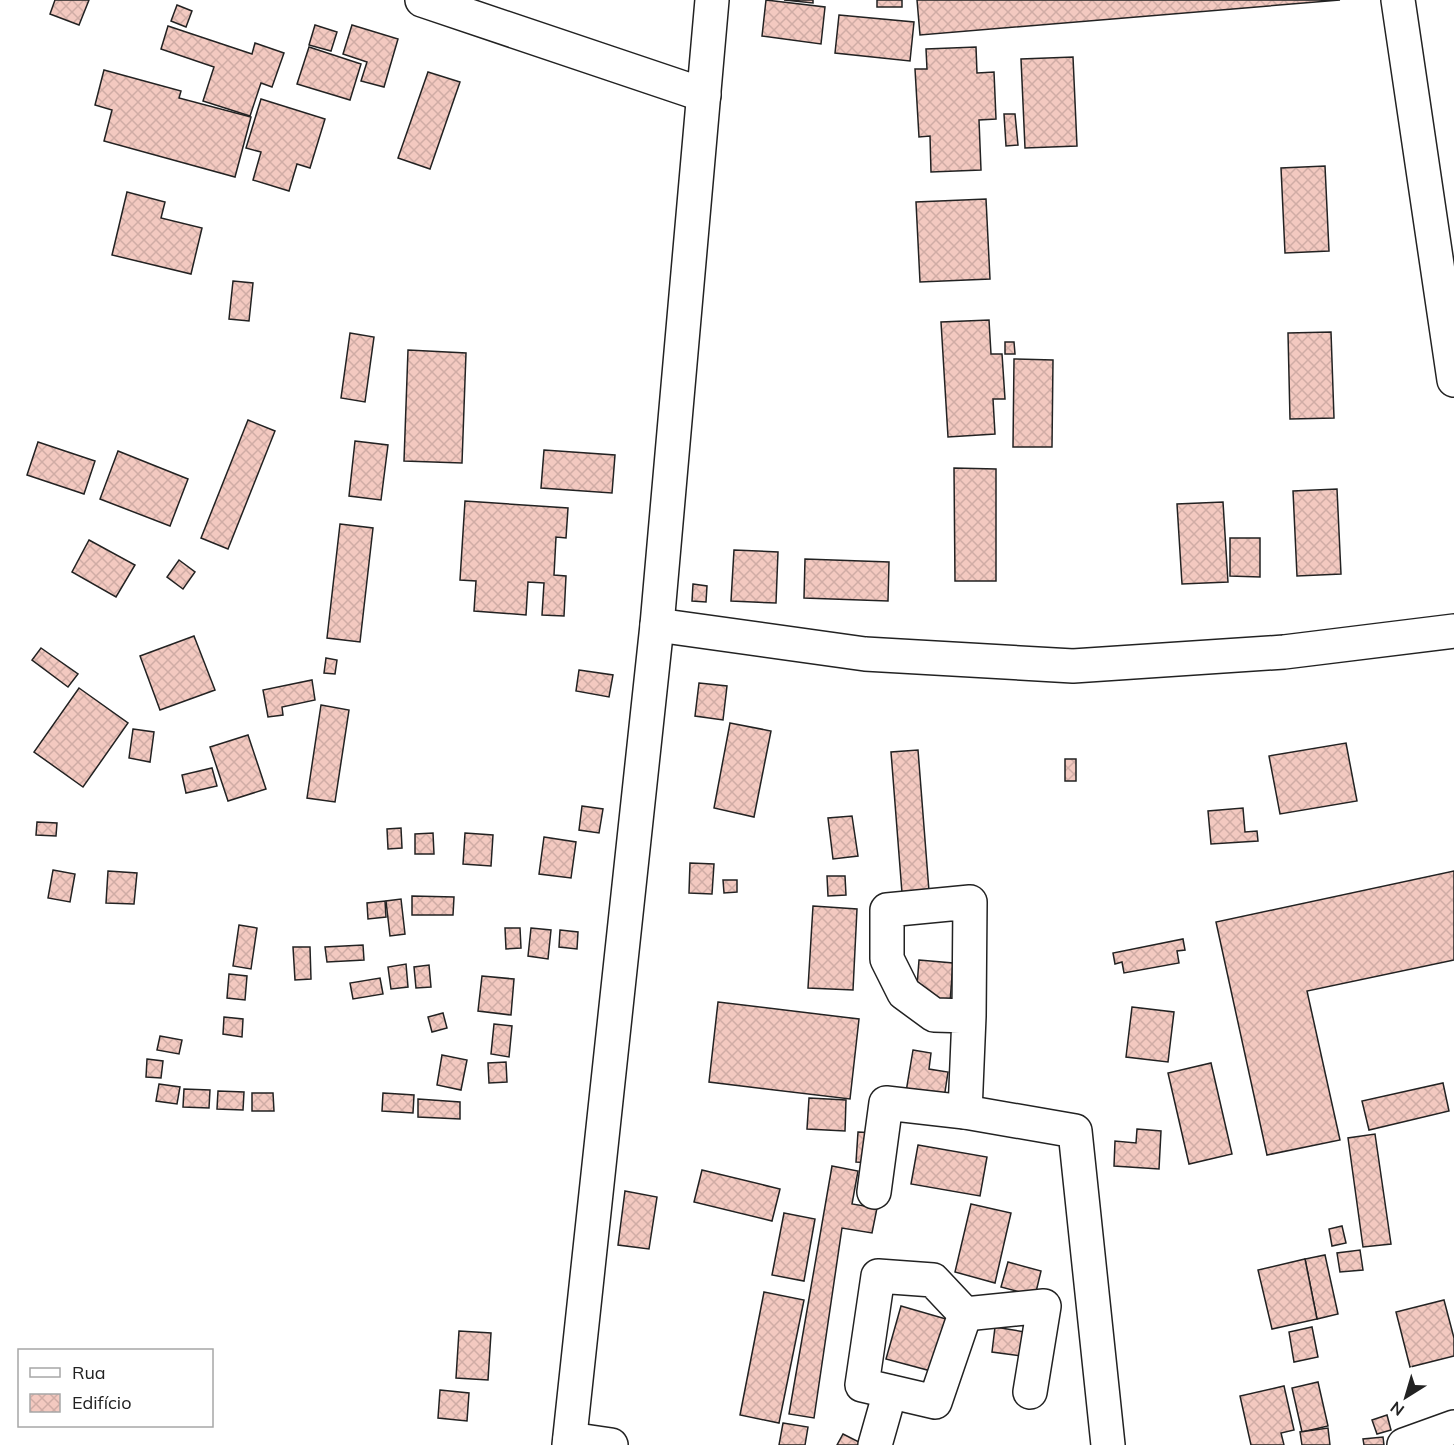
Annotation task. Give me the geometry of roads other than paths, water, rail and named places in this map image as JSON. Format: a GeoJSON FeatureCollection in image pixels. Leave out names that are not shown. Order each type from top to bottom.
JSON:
{"type":"FeatureCollection","features":[{"type":"Feature","properties":{"kind":"street"},"geometry":{"type":"LineString","coordinates":[[422,0],[704,95]]}},
{"type":"Feature","properties":{"kind":"street"},"geometry":{"type":"LineString","coordinates":[[611,1445],[570,1442],[657,625],[712,0]]}},
{"type":"Feature","properties":{"kind":"street"},"geometry":{"type":"LineString","coordinates":[[1398,0],[1454,380]]}},
{"type":"Feature","properties":{"kind":"street"},"geometry":{"type":"LineString","coordinates":[[657,625],[865,654],[1073,666],[1284,652],[1454,631]]}},
{"type":"Feature","properties":{"kind":"street"},"geometry":{"type":"LineString","coordinates":[[965,1112],[969,1016]]}},
{"type":"Feature","properties":{"kind":"street"},"geometry":{"type":"LineString","coordinates":[[874,1192],[886,1103],[965,1112],[1075,1131],[1108,1445]]}},
{"type":"Feature","properties":{"kind":"street"},"geometry":{"type":"LineString","coordinates":[[878,1276],[933,1280],[965,1314],[935,1402],[861,1385],[878,1276]]}},
{"type":"Feature","properties":{"kind":"street"},"geometry":{"type":"LineString","coordinates":[[965,1314],[1044,1306],[1030,1392]]}},
{"type":"Feature","properties":{"kind":"street"},"geometry":{"type":"LineString","coordinates":[[875,1445],[890,1392]]}},
{"type":"Feature","properties":{"kind":"street"},"geometry":{"type":"LineString","coordinates":[[1404,1445],[1454,1427]]}}]}
